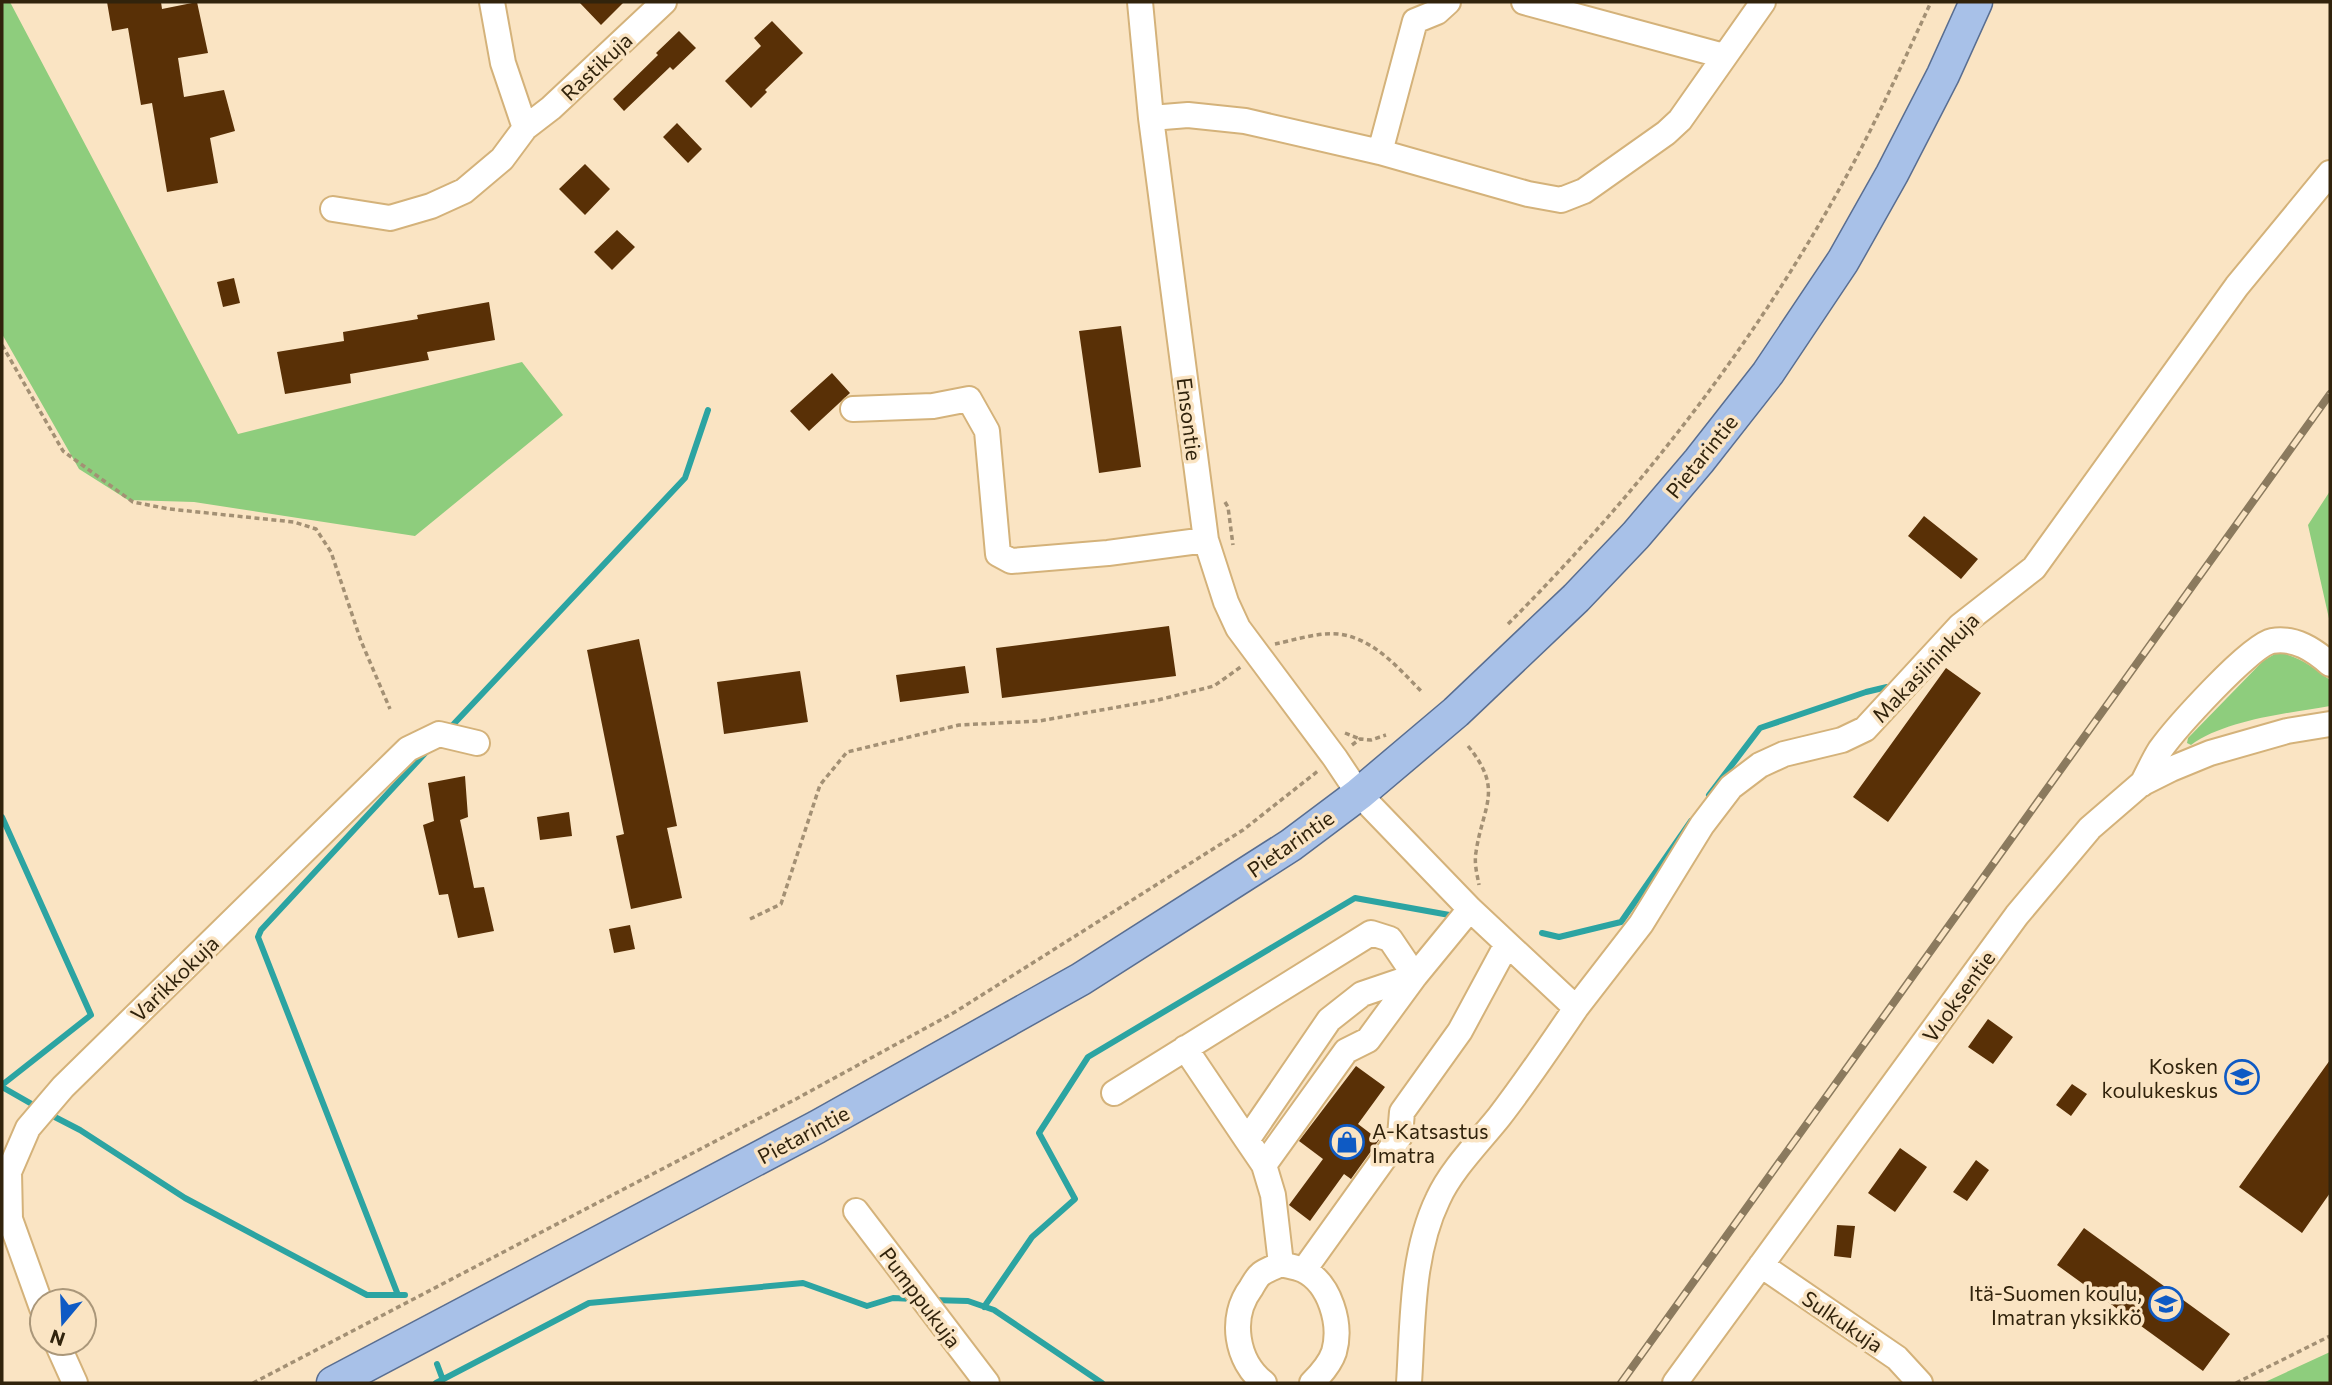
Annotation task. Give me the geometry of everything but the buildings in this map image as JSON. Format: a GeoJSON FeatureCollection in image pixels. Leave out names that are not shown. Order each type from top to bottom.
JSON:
{"type":"FeatureCollection","features":[{"type":"Feature","properties":{"kind":"main road","name":"Pietarintie"},"geometry":{"type":"LineString","coordinates":[[333,1383],[817,1127],[1081,979],[1291,845],[1359,794],[1456,712],[1576,598],[1699,461],[1768,373],[1843,261],[1892,174],[1943,75],[1976,2]]}},
{"type":"Feature","properties":{"kind":"street"},"geometry":{"type":"LineString","coordinates":[[492,2],[503,63],[525,128]]}},
{"type":"Feature","properties":{"kind":"street","name":"Rastikuja"},"geometry":{"type":"LineString","coordinates":[[333,209],[390,218],[431,206],[464,191],[502,159],[525,128],[551,108],[664,2]]}},
{"type":"Feature","properties":{"kind":"street","name":"Ensontie"},"geometry":{"type":"LineString","coordinates":[[1140,2],[1151,118],[1206,540],[1226,603],[1238,628],[1268,654],[1359,794]]}},
{"type":"Feature","properties":{"kind":"street"},"geometry":{"type":"LineString","coordinates":[[1380,152],[1418,12],[1437,12],[1448,2]]}},
{"type":"Feature","properties":{"kind":"street"},"geometry":{"type":"LineString","coordinates":[[1524,2],[1724,56]]}},
{"type":"Feature","properties":{"kind":"street"},"geometry":{"type":"LineString","coordinates":[[1151,118],[1188,115],[1245,121],[1380,152],[1528,194],[1561,200],[1584,191],[1666,134],[1694,102],[1763,2]]}},
{"type":"Feature","properties":{"kind":"street","name":"Makasiininkuja"},"geometry":{"type":"LineString","coordinates":[[1409,1383],[1418,1271],[1423,1240],[1438,1199],[1449,1180],[1527,1081],[1576,1008],[1641,923],[1702,825],[1731,787],[1760,765],[1784,754],[1842,740],[1866,729],[1960,626],[2034,568],[2237,286],[2330,173]]}},
{"type":"Feature","properties":{"kind":"street"},"geometry":{"type":"LineString","coordinates":[[853,409],[933,406],[969,400],[987,431],[998,554],[1011,561],[1108,553],[1206,540]]}},
{"type":"Feature","properties":{"kind":"street"},"geometry":{"type":"LineString","coordinates":[[2141,784],[2161,750],[2190,715],[2251,652],[2270,641],[2291,640],[2315,650],[2330,664]]}},
{"type":"Feature","properties":{"kind":"street","name":"Vuoksentie"},"geometry":{"type":"LineString","coordinates":[[1675,1383],[2017,915],[2090,828],[2141,784],[2171,769],[2210,753],[2287,731],[2330,724]]}},
{"type":"Feature","properties":{"kind":"street","name":"Varikkokuja"},"geometry":{"type":"LineString","coordinates":[[34,1287],[10,1219],[9,1171],[28,1128],[63,1087],[408,749],[439,734],[477,743]]}},
{"type":"Feature","properties":{"kind":"street"},"geometry":{"type":"LineString","coordinates":[[1359,794],[1474,898],[1507,944],[1576,1008]]}},
{"type":"Feature","properties":{"kind":"street"},"geometry":{"type":"LineString","coordinates":[[1264,1166],[1346,1051],[1368,1040],[1474,898]]}},
{"type":"Feature","properties":{"kind":"street"},"geometry":{"type":"LineString","coordinates":[[1114,1093],[1371,933],[1390,939],[1415,976]]}},
{"type":"Feature","properties":{"kind":"street"},"geometry":{"type":"LineString","coordinates":[[1264,1383],[1250,1368],[1239,1347],[1237,1322],[1245,1296],[1260,1275],[1292,1267],[1400,1136],[1402,1112],[1460,1031],[1507,944]]}},
{"type":"Feature","properties":{"kind":"street"},"geometry":{"type":"LineString","coordinates":[[1247,1140],[1329,1020],[1362,994],[1415,976]]}},
{"type":"Feature","properties":{"kind":"street"},"geometry":{"type":"LineString","coordinates":[[1185,1048],[1264,1166],[1292,1267],[1323,1288],[1333,1308],[1336,1330],[1334,1352],[1325,1370],[1312,1383]]}},
{"type":"Feature","properties":{"kind":"street","name":"Pumppukuja"},"geometry":{"type":"LineString","coordinates":[[856,1211],[987,1383]]}},
{"type":"Feature","properties":{"kind":"street","name":"Sulkukuja"},"geometry":{"type":"LineString","coordinates":[[1761,1265],[1897,1358],[1920,1383]]}},
{"type":"Feature","properties":{"kind":"street"},"geometry":{"type":"LineString","coordinates":[[63,1357],[75,1383]]}},
{"type":"Feature","properties":{"kind":"path"},"geometry":{"type":"LineString","coordinates":[[1503,629],[1559,573],[1665,450],[1788,276],[1852,165],[1931,2]]}},
{"type":"Feature","properties":{"kind":"path"},"geometry":{"type":"LineString","coordinates":[[2,345],[63,451],[133,502],[169,509],[294,522],[316,529],[331,552],[361,641],[390,709]]}},
{"type":"Feature","properties":{"kind":"path"},"geometry":{"type":"LineString","coordinates":[[1199,488],[1221,496],[1228,507],[1234,551]]}},
{"type":"Feature","properties":{"kind":"path"},"geometry":{"type":"LineString","coordinates":[[750,919],[781,904],[820,785],[847,752],[959,725],[1040,721],[1158,700],[1214,686],[1268,654],[1272,644],[1339,634],[1364,642],[1388,657],[1423,692]]}},
{"type":"Feature","properties":{"kind":"path"},"geometry":{"type":"LineString","coordinates":[[1342,732],[1371,740],[1395,729]]}},
{"type":"Feature","properties":{"kind":"path"},"geometry":{"type":"LineString","coordinates":[[253,1383],[796,1099],[955,1012],[1243,830],[1360,739]]}},
{"type":"Feature","properties":{"kind":"path"},"geometry":{"type":"LineString","coordinates":[[1468,746],[1482,763],[1489,795],[1476,851],[1474,898]]}},
{"type":"Feature","properties":{"kind":"path"},"geometry":{"type":"LineString","coordinates":[[2236,1383],[2330,1336]]}},
{"type":"Feature","properties":{"kind":"green space"},"geometry":{"type":"Polygon","coordinates":[[[2,2],[10,2],[238,434],[522,362],[563,415],[415,536],[194,502],[128,500],[79,469],[2,334],[2,2]]]}},
{"type":"Feature","properties":{"kind":"green space"},"geometry":{"type":"Polygon","coordinates":[[[2330,491],[2330,623],[2308,525],[2330,491]]]}},
{"type":"Feature","properties":{"kind":"green space"},"geometry":{"type":"Polygon","coordinates":[[[2278,652],[2300,660],[2330,680],[2330,706],[2239,724],[2205,736],[2191,745],[2187,743],[2188,738],[2263,661],[2278,652]]]}},
{"type":"Feature","properties":{"kind":"green space"},"geometry":{"type":"Polygon","coordinates":[[[2330,1352],[2330,1383],[2263,1383],[2330,1352]]]}},
{"type":"Feature","properties":{"kind":"waterway"},"geometry":{"type":"LineString","coordinates":[[449,729],[685,478],[708,410]]}},
{"type":"Feature","properties":{"kind":"waterway"},"geometry":{"type":"LineString","coordinates":[[1709,795],[1760,728],[1887,687]]}},
{"type":"Feature","properties":{"kind":"waterway"},"geometry":{"type":"LineString","coordinates":[[398,1295],[258,937],[261,930],[429,749]]}},
{"type":"Feature","properties":{"kind":"waterway"},"geometry":{"type":"LineString","coordinates":[[2,817],[91,1015],[2,1085]]}},
{"type":"Feature","properties":{"kind":"waterway"},"geometry":{"type":"LineString","coordinates":[[1542,933],[1559,937],[1621,922],[1691,821]]}},
{"type":"Feature","properties":{"kind":"waterway"},"geometry":{"type":"LineString","coordinates":[[984,1307],[1032,1237],[1075,1199],[1039,1133],[1088,1057],[1355,898],[1455,916]]}},
{"type":"Feature","properties":{"kind":"waterway"},"geometry":{"type":"LineString","coordinates":[[2,1087],[37,1107]]}},
{"type":"Feature","properties":{"kind":"waterway"},"geometry":{"type":"LineString","coordinates":[[49,1114],[80,1130],[185,1198],[367,1295],[405,1295]]}},
{"type":"Feature","properties":{"kind":"waterway"},"geometry":{"type":"LineString","coordinates":[[436,1383],[589,1303],[803,1283],[867,1306],[893,1298],[914,1299]]}},
{"type":"Feature","properties":{"kind":"waterway"},"geometry":{"type":"LineString","coordinates":[[932,1300],[968,1301],[994,1310],[1102,1383]]}},
{"type":"Feature","properties":{"kind":"waterway"},"geometry":{"type":"LineString","coordinates":[[437,1364],[443,1380]]}},
{"type":"Feature","properties":{"kind":"railway"},"geometry":{"type":"LineString","coordinates":[[1621,1383],[2330,394]]}},
{"type":"Feature","properties":{"kind":"place","name":"Kosken koulukeskus"},"geometry":{"type":"Point","coordinates":[2242,1077]}},
{"type":"Feature","properties":{"kind":"place","name":"A-Katsastus Imatra"},"geometry":{"type":"Point","coordinates":[1347,1142]}},
{"type":"Feature","properties":{"kind":"place","name":"Itä-Suomen koulu, Imatran yksikkö"},"geometry":{"type":"Point","coordinates":[2166,1304]}}]}
